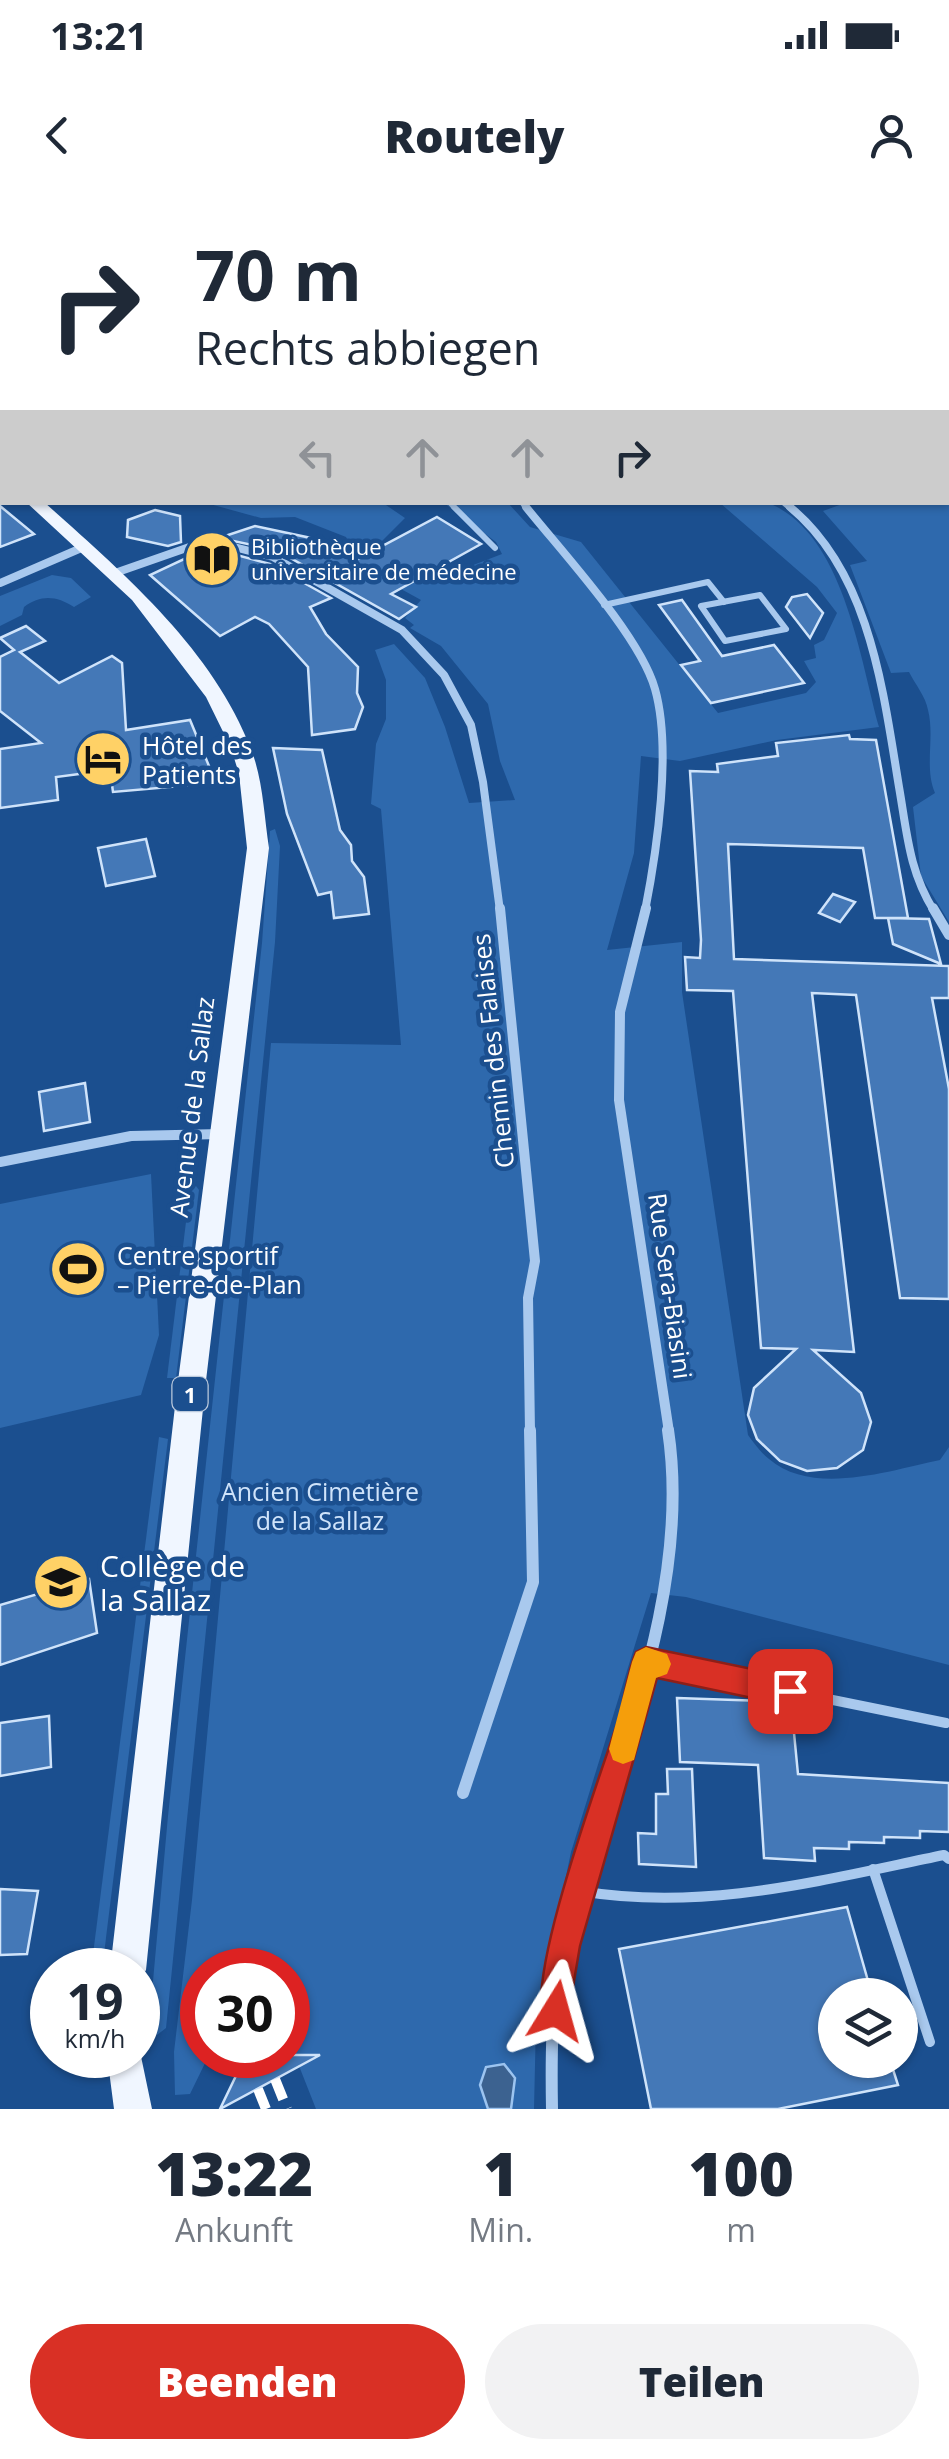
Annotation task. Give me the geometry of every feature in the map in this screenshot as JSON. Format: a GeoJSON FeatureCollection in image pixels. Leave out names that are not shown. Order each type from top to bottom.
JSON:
{"type":"FeatureCollection","features":[{"type":"Feature","properties":{"kind":"main road","name":"1"},"geometry":{"type":"LineString","coordinates":[[38,505],[86,546]]}},
{"type":"Feature","properties":{"kind":"main road","name":"Avenue de la Sallaz"},"geometry":{"type":"LineString","coordinates":[[86,546],[138,596],[215,696],[241,748],[258,848],[190,1389],[130,1948]]}},
{"type":"Feature","properties":{"kind":"main road"},"geometry":{"type":"LineString","coordinates":[[128,2078],[133,2109]]}},
{"type":"Feature","properties":{"kind":"street","name":"Rue Sera-Biasini"},"geometry":{"type":"LineString","coordinates":[[524,505],[620,625],[654,688],[661,747],[660,797],[646,907],[620,1012],[619,1100],[674,1469],[672,1542],[636,1711],[564,1946],[554,2024],[552,2109]]}},
{"type":"Feature","properties":{"kind":"street"},"geometry":{"type":"LineString","coordinates":[[787,505],[803,515],[827,542],[852,598],[880,687],[912,870],[949,935]]}},
{"type":"Feature","properties":{"kind":"street","name":"Chemin des Falaises"},"geometry":{"type":"LineString","coordinates":[[115,573],[198,544],[273,557],[402,630],[444,676],[471,725],[506,957],[535,1261],[528,1298],[533,1582],[462,1793]]}},
{"type":"Feature","properties":{"kind":"street"},"geometry":{"type":"LineString","coordinates":[[0,583],[86,546]]}},
{"type":"Feature","properties":{"kind":"street"},"geometry":{"type":"LineString","coordinates":[[0,1162],[130,1136],[222,1134]]}},
{"type":"Feature","properties":{"kind":"lane"},"geometry":{"type":"LineString","coordinates":[[452,505],[494,548]]}},
{"type":"Feature","properties":{"kind":"lane"},"geometry":{"type":"LineString","coordinates":[[604,605],[708,582],[724,602]]}},
{"type":"Feature","properties":{"kind":"lane"},"geometry":{"type":"LineString","coordinates":[[760,595],[786,629],[725,641],[701,606],[724,602],[760,595]]}},
{"type":"Feature","properties":{"kind":"lane"},"geometry":{"type":"LineString","coordinates":[[646,1662],[946,1723]]}},
{"type":"Feature","properties":{"kind":"lane"},"geometry":{"type":"LineString","coordinates":[[580,1891],[608,1898],[696,1902],[944,1855],[949,1859]]}},
{"type":"Feature","properties":{"kind":"lane"},"geometry":{"type":"LineString","coordinates":[[872,1869],[930,2042]]}},
{"type":"Feature","properties":{"kind":"green space","name":"Ancien Cimetière de la Sallaz"},"geometry":{"type":"Polygon","coordinates":[[[213,505],[386,505],[405,518],[373,550],[429,582],[502,554],[496,542],[447,505],[510,505],[530,527],[581,542],[718,713],[806,693],[816,682],[804,661],[816,658],[814,645],[824,640],[837,613],[817,587],[722,505],[773,505],[797,521],[817,544],[833,572],[856,635],[879,727],[777,740],[680,761],[641,756],[634,853],[607,950],[682,942],[682,992],[748,1435],[766,1457],[787,1470],[830,1479],[940,1460],[949,1447],[949,1665],[686,1597],[651,1593],[571,1852],[536,2021],[534,2109],[316,2109],[304,2078],[310,2078],[310,1948],[186,1948],[271,1043],[401,1045],[381,809],[371,804],[376,744],[386,719],[386,680],[375,650],[394,644],[425,678],[469,803],[515,800],[500,761],[488,704],[441,646],[410,628],[414,625],[405,618],[421,600],[361,567],[346,537],[295,517],[261,518],[213,505]]]}},
{"type":"Feature","properties":{"kind":"green space"},"geometry":{"type":"Polygon","coordinates":[[[840,505],[949,505],[949,922],[921,876],[913,807],[935,793],[930,773],[927,705],[909,672],[891,673],[850,565],[867,561],[823,511],[840,505]]]}},
{"type":"Feature","properties":{"kind":"green space"},"geometry":{"type":"Polygon","coordinates":[[[52,575],[71,578],[91,597],[74,607],[43,598],[0,626],[0,596],[52,575]]]}},
{"type":"Feature","properties":{"kind":"green space"},"geometry":{"type":"Polygon","coordinates":[[[275,829],[280,846],[275,942],[166,2028],[160,2033],[160,1948],[156,1948],[168,1816],[262,943],[270,831],[275,829]]]}},
{"type":"Feature","properties":{"kind":"green space","name":"Centre sportif – Pierre-de-Plan"},"geometry":{"type":"Polygon","coordinates":[[[151,1174],[159,1335],[141,1395],[0,1428],[0,1204],[151,1174]]]}},
{"type":"Feature","properties":{"kind":"green space"},"geometry":{"type":"Polygon","coordinates":[[[196,1186],[199,1190],[176,1378],[167,1378],[190,1189],[196,1186]]]}},
{"type":"Feature","properties":{"kind":"green space"},"geometry":{"type":"Polygon","coordinates":[[[159,1437],[168,1439],[105,1948],[94,1948],[159,1437]]]}},
{"type":"Feature","properties":{"kind":"green space"},"geometry":{"type":"Polygon","coordinates":[[[180,2001],[180,2078],[198,2078],[190,2094],[175,2095],[174,2052],[180,2001]]]}},
{"type":"Feature","properties":{"kind":"shaded area"},"geometry":{"type":"Polygon","coordinates":[[[504,2064],[515,2078],[511,2109],[488,2109],[480,2085],[486,2067],[504,2064]]]}},
{"type":"Feature","properties":{"kind":"building"},"geometry":{"type":"Polygon","coordinates":[[[0,506],[34,534],[0,547],[0,506]]]}},
{"type":"Feature","properties":{"kind":"building"},"geometry":{"type":"Polygon","coordinates":[[[155,510],[180,516],[181,542],[168,546],[127,537],[128,520],[155,510]]]}},
{"type":"Feature","properties":{"kind":"building"},"geometry":{"type":"Polygon","coordinates":[[[437,517],[481,544],[391,594],[416,607],[399,619],[276,550],[219,538],[255,526],[311,538],[354,561],[437,517]]]}},
{"type":"Feature","properties":{"kind":"building"},"geometry":{"type":"Polygon","coordinates":[[[199,552],[233,554],[270,564],[331,598],[310,607],[326,634],[358,667],[357,693],[363,707],[355,729],[312,735],[308,667],[269,624],[255,617],[220,636],[150,575],[199,552]]]}},
{"type":"Feature","properties":{"kind":"building"},"geometry":{"type":"Polygon","coordinates":[[[807,594],[823,613],[810,638],[786,607],[792,597],[807,594]]]}},
{"type":"Feature","properties":{"kind":"building"},"geometry":{"type":"Polygon","coordinates":[[[682,600],[722,656],[774,645],[804,683],[711,703],[681,665],[700,661],[659,605],[682,600]]]}},
{"type":"Feature","properties":{"kind":"building"},"geometry":{"type":"Polygon","coordinates":[[[26,626],[45,641],[20,652],[59,683],[112,656],[122,663],[126,730],[190,720],[216,783],[113,792],[110,770],[56,777],[58,800],[0,808],[0,749],[41,743],[0,711],[0,657],[14,650],[0,638],[26,626]]]}},
{"type":"Feature","properties":{"kind":"building"},"geometry":{"type":"Polygon","coordinates":[[[849,735],[850,739],[876,740],[908,918],[889,918],[929,919],[941,964],[893,944],[888,918],[875,918],[863,848],[728,844],[734,959],[949,966],[949,998],[932,998],[949,1089],[949,1299],[900,1298],[856,995],[812,993],[854,1352],[813,1350],[861,1393],[871,1422],[863,1450],[837,1468],[807,1471],[780,1461],[757,1439],[748,1415],[754,1388],[796,1349],[761,1348],[733,991],[687,990],[685,957],[700,958],[701,940],[690,771],[718,772],[717,764],[778,756],[776,743],[849,735]]]}},
{"type":"Feature","properties":{"kind":"building"},"geometry":{"type":"Polygon","coordinates":[[[273,748],[322,750],[340,830],[351,845],[352,861],[364,877],[369,914],[334,918],[331,892],[318,895],[287,814],[273,748]]]}},
{"type":"Feature","properties":{"kind":"building"},"geometry":{"type":"Polygon","coordinates":[[[146,839],[155,876],[106,886],[98,848],[146,839]]]}},
{"type":"Feature","properties":{"kind":"building"},"geometry":{"type":"Polygon","coordinates":[[[833,894],[855,902],[840,922],[819,913],[833,894]]]}},
{"type":"Feature","properties":{"kind":"building"},"geometry":{"type":"Polygon","coordinates":[[[85,1083],[90,1122],[44,1131],[39,1092],[85,1083]]]}},
{"type":"Feature","properties":{"kind":"building"},"geometry":{"type":"Polygon","coordinates":[[[89,1579],[97,1633],[0,1665],[0,1605],[89,1579]]]}},
{"type":"Feature","properties":{"kind":"building"},"geometry":{"type":"Polygon","coordinates":[[[677,1698],[791,1702],[798,1774],[949,1783],[949,1832],[920,1831],[920,1838],[884,1837],[884,1843],[849,1842],[849,1849],[814,1848],[815,1861],[764,1858],[758,1765],[680,1762],[677,1698]]]}},
{"type":"Feature","properties":{"kind":"building"},"geometry":{"type":"Polygon","coordinates":[[[49,1716],[51,1767],[0,1776],[0,1723],[49,1716]]]}},
{"type":"Feature","properties":{"kind":"building"},"geometry":{"type":"Polygon","coordinates":[[[667,1769],[692,1769],[696,1867],[639,1864],[638,1833],[656,1834],[656,1794],[668,1794],[667,1769]]]}},
{"type":"Feature","properties":{"kind":"building"},"geometry":{"type":"Polygon","coordinates":[[[0,1889],[38,1891],[27,1954],[0,1955],[0,1889]]]}},
{"type":"Feature","properties":{"kind":"building"},"geometry":{"type":"Polygon","coordinates":[[[847,1907],[867,1978],[818,1978],[818,2078],[896,2078],[898,2085],[778,2109],[651,2109],[619,1949],[847,1907]]]}},
{"type":"Feature","properties":{"kind":"building"},"geometry":{"type":"Polygon","coordinates":[[[235,2078],[277,2078],[220,2109],[235,2078]]]}},
{"type":"Feature","properties":{"kind":"railway"},"geometry":{"type":"LineString","coordinates":[[275,2079],[287,2109]]}},
{"type":"Feature","properties":{"kind":"railway"},"geometry":{"type":"LineString","coordinates":[[258,2089],[266,2109]]}},
{"type":"Feature","properties":{"kind":"slow traffic"},"geometry":{"type":"LineString","coordinates":[[623,1749],[646,1662],[657,1664]]}},
{"type":"Feature","properties":{"kind":"place","name":"Bibliothèque universitaire de médecine"},"geometry":{"type":"Point","coordinates":[212,559]}},
{"type":"Feature","properties":{"kind":"place","name":"Hôtel des Patients"},"geometry":{"type":"Point","coordinates":[103,759]}},
{"type":"Feature","properties":{"kind":"place","name":"Centre sportif – Pierre-de-Plan"},"geometry":{"type":"Point","coordinates":[78,1269]}},
{"type":"Feature","properties":{"kind":"place","name":"Collège de la Sallaz"},"geometry":{"type":"Point","coordinates":[61,1582]}},
{"type":"Feature","properties":{"kind":"route"},"geometry":{"type":"LineString","coordinates":[[556,2011],[564,1946],[636,1711],[646,1662],[790,1691]]}}]}
